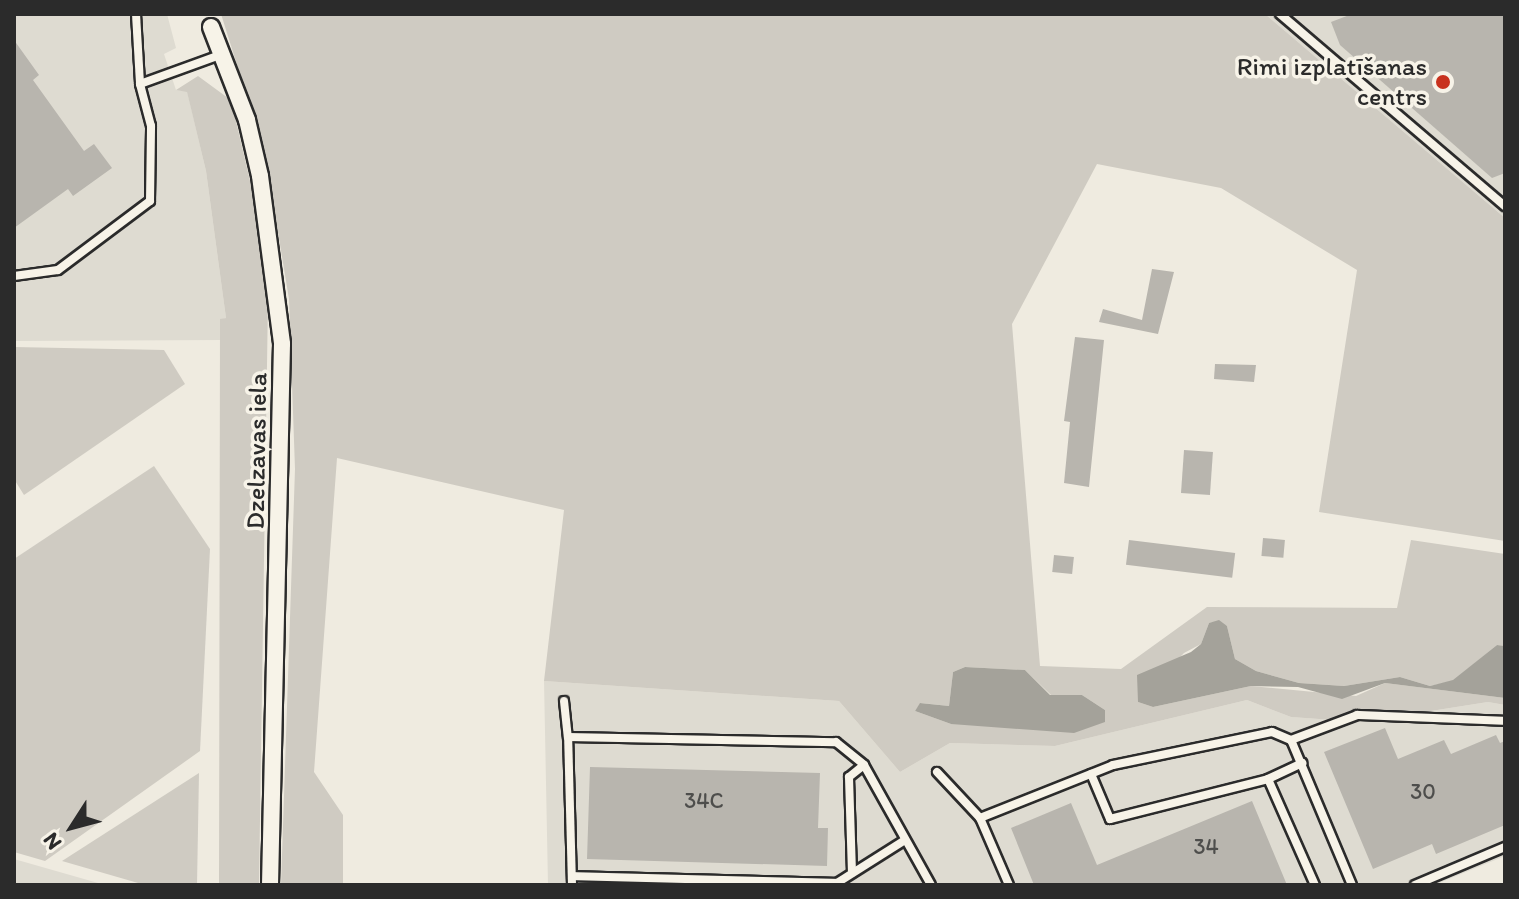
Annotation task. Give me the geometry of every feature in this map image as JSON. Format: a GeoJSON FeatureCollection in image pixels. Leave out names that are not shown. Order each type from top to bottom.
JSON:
{"type":"FeatureCollection","features":[{"type":"Feature","properties":{"kind":"street","name":"Dzelzavas iela"},"geometry":{"type":"LineString","coordinates":[[211,27],[223,54],[260,176],[282,344],[270,885]]}},
{"type":"Feature","properties":{"kind":"lane"},"geometry":{"type":"LineString","coordinates":[[14,276],[58,270],[150,201],[151,126],[140,84],[136,14]]}},
{"type":"Feature","properties":{"kind":"lane"},"geometry":{"type":"LineString","coordinates":[[1280,14],[1505,206]]}},
{"type":"Feature","properties":{"kind":"lane"},"geometry":{"type":"LineString","coordinates":[[140,84],[223,54]]}},
{"type":"Feature","properties":{"kind":"lane"},"geometry":{"type":"LineString","coordinates":[[564,701],[572,881],[838,884],[905,840]]}},
{"type":"Feature","properties":{"kind":"lane"},"geometry":{"type":"LineString","coordinates":[[1291,740],[1357,715],[1505,721]]}},
{"type":"Feature","properties":{"kind":"lane"},"geometry":{"type":"LineString","coordinates":[[980,818],[1091,774],[1272,732],[1291,740],[1352,885]]}},
{"type":"Feature","properties":{"kind":"lane"},"geometry":{"type":"LineString","coordinates":[[568,737],[836,742],[864,765],[931,885]]}},
{"type":"Feature","properties":{"kind":"lane"},"geometry":{"type":"LineString","coordinates":[[1091,774],[1110,819],[1268,779],[1302,763]]}},
{"type":"Feature","properties":{"kind":"lane"},"geometry":{"type":"LineString","coordinates":[[852,873],[849,777],[864,765]]}},
{"type":"Feature","properties":{"kind":"lane"},"geometry":{"type":"LineString","coordinates":[[937,772],[980,818],[1009,885]]}},
{"type":"Feature","properties":{"kind":"lane"},"geometry":{"type":"LineString","coordinates":[[1268,779],[1315,885]]}},
{"type":"Feature","properties":{"kind":"lane"},"geometry":{"type":"LineString","coordinates":[[1415,885],[1505,847]]}},
{"type":"Feature","properties":{"kind":"shaded area"},"geometry":{"type":"Polygon","coordinates":[[[14,14],[167,14],[176,48],[164,54],[176,90],[187,91],[206,171],[226,318],[220,320],[222,340],[14,341],[14,14]]]}},
{"type":"Feature","properties":{"kind":"shaded area"},"geometry":{"type":"Polygon","coordinates":[[[221,14],[1265,14],[1505,218],[1505,541],[1319,512],[1357,270],[1221,188],[1097,164],[1012,324],[1040,666],[1121,669],[1207,607],[1397,608],[1411,540],[1505,554],[1505,646],[1497,645],[1453,681],[1430,686],[1400,677],[1344,686],[1299,683],[1256,671],[1235,659],[1227,626],[1216,622],[1209,623],[1201,644],[1184,653],[1138,702],[1153,707],[1251,686],[1356,696],[1385,683],[1505,698],[1505,705],[1488,702],[1361,722],[1291,717],[1247,700],[1055,746],[950,743],[900,772],[839,701],[544,681],[564,510],[337,458],[314,772],[343,815],[343,885],[281,885],[295,469],[289,299],[265,154],[221,14]],[[965,667],[953,672],[949,706],[921,703],[915,711],[951,724],[1105,710],[1082,695],[1051,695],[1025,670],[965,667]]]}},
{"type":"Feature","properties":{"kind":"shaded area","name":"Rimi izplatīšanas centrs"},"geometry":{"type":"Polygon","coordinates":[[[1265,14],[1505,14],[1505,218],[1265,14]]]}},
{"type":"Feature","properties":{"kind":"shaded area"},"geometry":{"type":"Polygon","coordinates":[[[198,76],[228,98],[235,117],[254,198],[268,300],[259,885],[219,885],[220,319],[226,318],[206,171],[187,92],[176,90],[198,76]]]}},
{"type":"Feature","properties":{"kind":"shaded area"},"geometry":{"type":"Polygon","coordinates":[[[14,347],[164,350],[185,384],[24,495],[14,479],[14,347]]]}},
{"type":"Feature","properties":{"kind":"shaded area"},"geometry":{"type":"Polygon","coordinates":[[[154,466],[210,549],[200,751],[45,861],[14,852],[14,559],[154,466]]]}},
{"type":"Feature","properties":{"kind":"shaded area"},"geometry":{"type":"Polygon","coordinates":[[[1219,620],[1227,626],[1235,659],[1256,671],[1299,683],[1344,686],[1400,677],[1430,686],[1453,680],[1497,645],[1505,646],[1505,698],[1385,683],[1342,699],[1298,687],[1251,686],[1153,707],[1138,702],[1137,675],[1191,652],[1201,644],[1209,623],[1219,620]]]}},
{"type":"Feature","properties":{"kind":"shaded area"},"geometry":{"type":"Polygon","coordinates":[[[965,667],[1025,670],[1050,695],[1082,695],[1105,710],[1105,722],[1074,733],[951,724],[915,711],[920,703],[949,706],[953,672],[965,667]]]}},
{"type":"Feature","properties":{"kind":"shaded area"},"geometry":{"type":"Polygon","coordinates":[[[544,681],[839,701],[900,772],[950,743],[1055,746],[1247,700],[1291,717],[1361,722],[1488,702],[1505,705],[1505,856],[1434,885],[548,885],[544,681]]]}},
{"type":"Feature","properties":{"kind":"shaded area"},"geometry":{"type":"Polygon","coordinates":[[[199,773],[197,885],[145,885],[62,861],[199,773]]]}},
{"type":"Feature","properties":{"kind":"shaded area"},"geometry":{"type":"Polygon","coordinates":[[[14,859],[105,885],[14,885],[14,859]]]}},
{"type":"Feature","properties":{"kind":"building","name":"Rimi izplatīšanas centrs"},"geometry":{"type":"Polygon","coordinates":[[[1352,14],[1505,14],[1505,173],[1492,178],[1340,45],[1331,22],[1352,14]]]}},
{"type":"Feature","properties":{"kind":"building"},"geometry":{"type":"Polygon","coordinates":[[[14,40],[39,75],[33,80],[84,151],[94,144],[112,168],[73,196],[68,189],[14,228],[14,40]]]}},
{"type":"Feature","properties":{"kind":"building"},"geometry":{"type":"Polygon","coordinates":[[[1152,269],[1174,272],[1158,334],[1099,322],[1103,309],[1142,320],[1152,269]]]}},
{"type":"Feature","properties":{"kind":"building"},"geometry":{"type":"Polygon","coordinates":[[[1075,337],[1104,340],[1089,487],[1064,483],[1070,422],[1064,421],[1075,337]]]}},
{"type":"Feature","properties":{"kind":"building"},"geometry":{"type":"Polygon","coordinates":[[[1215,364],[1256,365],[1254,382],[1214,379],[1215,364]]]}},
{"type":"Feature","properties":{"kind":"building"},"geometry":{"type":"Polygon","coordinates":[[[1184,450],[1213,452],[1210,495],[1181,493],[1184,450]]]}},
{"type":"Feature","properties":{"kind":"building"},"geometry":{"type":"Polygon","coordinates":[[[1263,538],[1285,540],[1283,558],[1261,556],[1263,538]]]}},
{"type":"Feature","properties":{"kind":"building"},"geometry":{"type":"Polygon","coordinates":[[[1129,540],[1235,553],[1232,578],[1126,565],[1129,540]]]}},
{"type":"Feature","properties":{"kind":"building"},"geometry":{"type":"Polygon","coordinates":[[[1054,555],[1074,557],[1072,574],[1052,572],[1054,555]]]}},
{"type":"Feature","properties":{"kind":"building"},"geometry":{"type":"Polygon","coordinates":[[[1385,728],[1398,759],[1444,740],[1451,754],[1496,735],[1500,743],[1505,741],[1505,825],[1436,854],[1432,844],[1373,869],[1324,752],[1385,728]]]}},
{"type":"Feature","properties":{"kind":"building"},"geometry":{"type":"Polygon","coordinates":[[[590,767],[820,773],[818,828],[828,828],[827,866],[587,859],[590,767]]]}},
{"type":"Feature","properties":{"kind":"building"},"geometry":{"type":"Polygon","coordinates":[[[1252,801],[1287,885],[1034,885],[1011,828],[1071,803],[1097,865],[1252,801]]]}},
{"type":"Feature","properties":{"kind":"place","name":"Rimi izplatīšanas centrs"},"geometry":{"type":"Point","coordinates":[1443,82]}}]}
